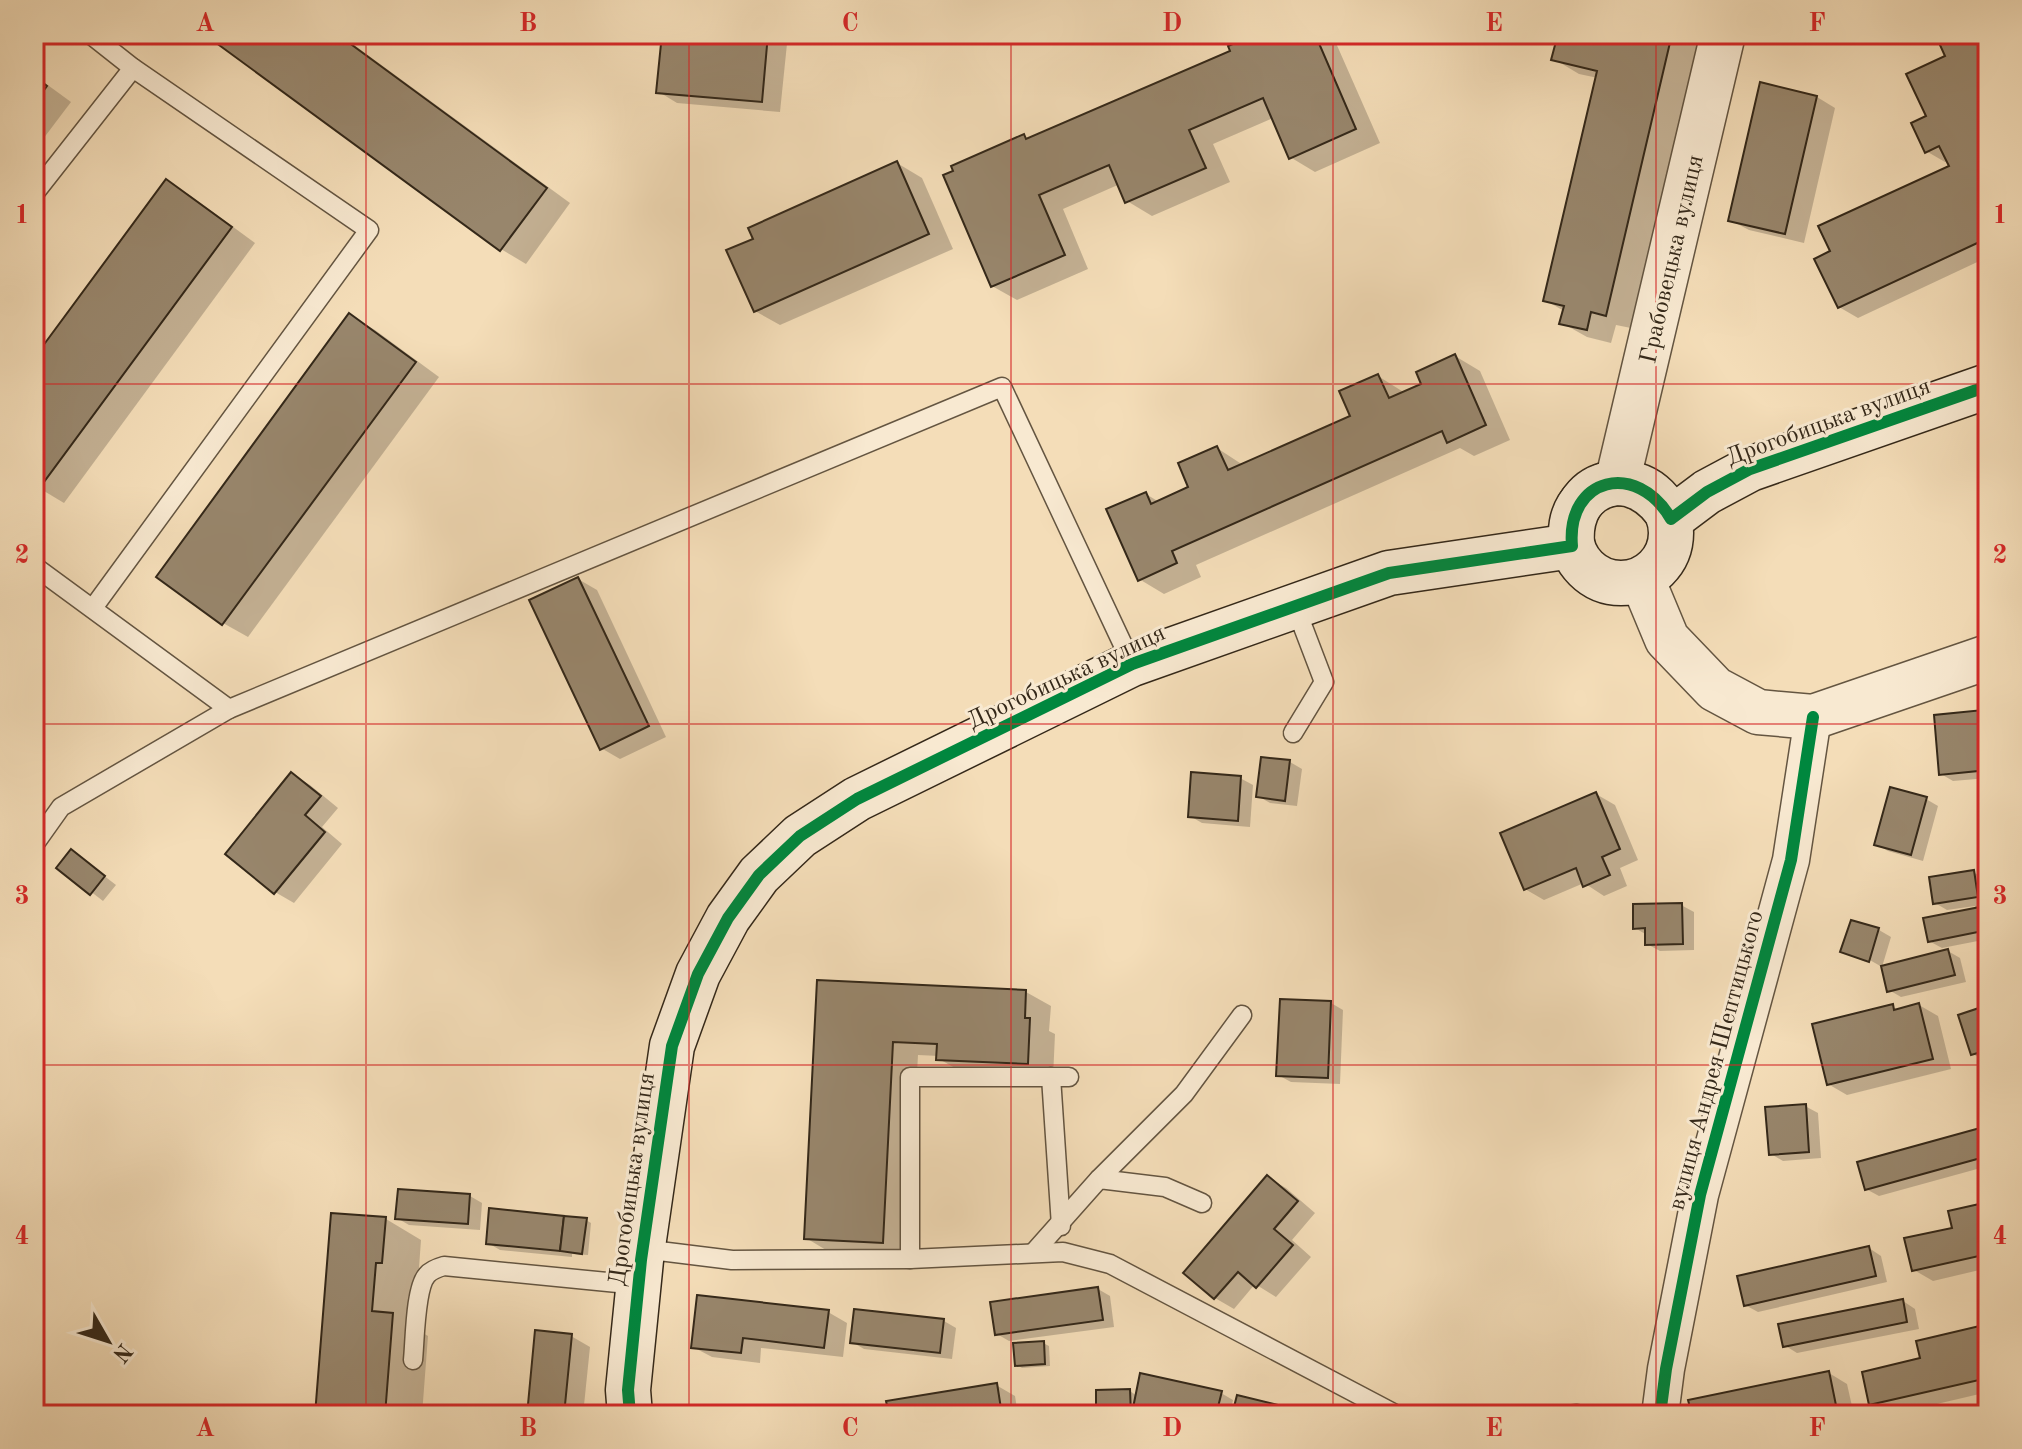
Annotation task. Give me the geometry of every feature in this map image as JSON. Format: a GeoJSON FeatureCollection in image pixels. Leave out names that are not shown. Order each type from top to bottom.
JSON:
{"type":"FeatureCollection","features":[{"type":"Feature","properties":{"kind":"main road","name":"Грабовецька вулиця"},"geometry":{"type":"LineString","coordinates":[[1617,483],[1723,34]]}},
{"type":"Feature","properties":{"kind":"main road","name":"Дрогобицька вулиця"},"geometry":{"type":"LineString","coordinates":[[1671,519],[1707,492],[1750,469],[1988,386]]}},
{"type":"Feature","properties":{"kind":"main road"},"geometry":{"type":"LineString","coordinates":[[1617,483],[1634,484],[1651,492],[1671,519],[1667,555],[1656,569],[1642,579],[1625,584],[1607,582],[1586,568],[1572,546],[1571,528],[1575,512],[1585,497],[1600,487],[1617,483]]}},
{"type":"Feature","properties":{"kind":"main road","name":"Дрогобицька вулиця"},"geometry":{"type":"LineString","coordinates":[[630,1415],[628,1390],[640,1267],[672,1046],[704,963],[728,918],[759,875],[800,836],[857,799],[1132,664],[1389,573],[1572,546]]}},
{"type":"Feature","properties":{"kind":"main road"},"geometry":{"type":"LineString","coordinates":[[1642,579],[1667,639],[1715,689],[1758,712],[1813,717],[1988,657]]}},
{"type":"Feature","properties":{"kind":"street","name":"вулиця Андрея Шептицького"},"geometry":{"type":"LineString","coordinates":[[1660,1415],[1700,1195],[1791,860],[1813,717]]}},
{"type":"Feature","properties":{"kind":"lane"},"geometry":{"type":"LineString","coordinates":[[90,34],[133,68],[369,230],[93,608]]}},
{"type":"Feature","properties":{"kind":"lane"},"geometry":{"type":"LineString","coordinates":[[34,194],[133,68]]}},
{"type":"Feature","properties":{"kind":"lane"},"geometry":{"type":"LineString","coordinates":[[34,845],[61,807],[229,709],[1002,387],[1132,664]]}},
{"type":"Feature","properties":{"kind":"lane"},"geometry":{"type":"LineString","coordinates":[[34,566],[229,709]]}},
{"type":"Feature","properties":{"kind":"lane"},"geometry":{"type":"LineString","coordinates":[[1293,733],[1324,682],[1295,606]]}},
{"type":"Feature","properties":{"kind":"lane"},"geometry":{"type":"LineString","coordinates":[[1035,1251],[1099,1179],[1184,1094],[1242,1015]]}},
{"type":"Feature","properties":{"kind":"lane"},"geometry":{"type":"LineString","coordinates":[[910,1259],[910,1077],[1060,1077],[1063,1252]]}},
{"type":"Feature","properties":{"kind":"lane"},"geometry":{"type":"LineString","coordinates":[[1099,1179],[1165,1187],[1202,1203]]}},
{"type":"Feature","properties":{"kind":"lane"},"geometry":{"type":"LineString","coordinates":[[413,1360],[422,1283],[429,1272],[444,1266],[640,1267],[732,1260],[910,1259],[1063,1252],[1110,1264],[1397,1415]]}},
{"type":"Feature","properties":{"kind":"lane"},"geometry":{"type":"LineString","coordinates":[[1567,1415],[1577,1414]]}},
{"type":"Feature","properties":{"kind":"building"},"geometry":{"type":"Polygon","coordinates":[[[204,34],[337,34],[547,188],[500,251],[204,34]]]}},
{"type":"Feature","properties":{"kind":"building"},"geometry":{"type":"Polygon","coordinates":[[[662,34],[768,34],[762,102],[656,93],[662,34]]]}},
{"type":"Feature","properties":{"kind":"building"},"geometry":{"type":"Polygon","coordinates":[[[1256,34],[1315,34],[1356,129],[1289,159],[1263,98],[1189,130],[1206,168],[1125,203],[1109,165],[1039,195],[1065,255],[991,287],[943,175],[953,171],[951,166],[1024,134],[1026,139],[1230,51],[1228,46],[1256,34]]]}},
{"type":"Feature","properties":{"kind":"building"},"geometry":{"type":"Polygon","coordinates":[[[1558,34],[1672,34],[1606,316],[1591,312],[1587,330],[1559,324],[1564,306],[1543,301],[1597,71],[1551,60],[1558,34]]]}},
{"type":"Feature","properties":{"kind":"building"},"geometry":{"type":"Polygon","coordinates":[[[1935,34],[1988,34],[1988,238],[1838,308],[1814,259],[1830,251],[1818,226],[1949,166],[1939,146],[1925,153],[1911,123],[1926,116],[1906,74],[1945,56],[1935,34]]]}},
{"type":"Feature","properties":{"kind":"building"},"geometry":{"type":"Polygon","coordinates":[[[34,76],[47,86],[34,104],[34,76]]]}},
{"type":"Feature","properties":{"kind":"building"},"geometry":{"type":"Polygon","coordinates":[[[1760,82],[1817,96],[1785,234],[1728,221],[1760,82]]]}},
{"type":"Feature","properties":{"kind":"building"},"geometry":{"type":"Polygon","coordinates":[[[897,161],[929,234],[754,312],[726,250],[753,239],[748,228],[897,161]]]}},
{"type":"Feature","properties":{"kind":"building"},"geometry":{"type":"Polygon","coordinates":[[[166,179],[232,227],[38,490],[34,487],[34,358],[166,179]]]}},
{"type":"Feature","properties":{"kind":"building"},"geometry":{"type":"Polygon","coordinates":[[[349,313],[416,362],[222,625],[156,577],[349,313]]]}},
{"type":"Feature","properties":{"kind":"building"},"geometry":{"type":"Polygon","coordinates":[[[1455,354],[1486,425],[1447,443],[1442,431],[1172,551],[1177,563],[1138,581],[1106,509],[1146,492],[1151,504],[1188,487],[1178,463],[1217,446],[1228,470],[1350,416],[1339,391],[1378,374],[1389,398],[1421,384],[1416,372],[1455,354]]]}},
{"type":"Feature","properties":{"kind":"building"},"geometry":{"type":"Polygon","coordinates":[[[578,577],[649,726],[600,750],[529,600],[578,577]]]}},
{"type":"Feature","properties":{"kind":"building"},"geometry":{"type":"Polygon","coordinates":[[[1983,710],[1988,770],[1939,775],[1934,715],[1983,710]]]}},
{"type":"Feature","properties":{"kind":"building"},"geometry":{"type":"Polygon","coordinates":[[[1261,757],[1290,760],[1285,801],[1256,797],[1261,757]]]}},
{"type":"Feature","properties":{"kind":"building"},"geometry":{"type":"Polygon","coordinates":[[[291,772],[321,796],[305,815],[325,832],[274,894],[225,854],[291,772]]]}},
{"type":"Feature","properties":{"kind":"building"},"geometry":{"type":"Polygon","coordinates":[[[1191,772],[1241,776],[1238,821],[1188,817],[1191,772]]]}},
{"type":"Feature","properties":{"kind":"building"},"geometry":{"type":"Polygon","coordinates":[[[1890,787],[1927,797],[1911,855],[1874,845],[1890,787]]]}},
{"type":"Feature","properties":{"kind":"building"},"geometry":{"type":"Polygon","coordinates":[[[1596,792],[1620,849],[1602,857],[1610,875],[1583,887],[1576,868],[1524,890],[1500,833],[1596,792]]]}},
{"type":"Feature","properties":{"kind":"building"},"geometry":{"type":"Polygon","coordinates":[[[71,849],[105,876],[90,895],[56,868],[71,849]]]}},
{"type":"Feature","properties":{"kind":"building"},"geometry":{"type":"Polygon","coordinates":[[[1974,870],[1978,897],[1933,904],[1929,877],[1974,870]]]}},
{"type":"Feature","properties":{"kind":"building"},"geometry":{"type":"Polygon","coordinates":[[[1682,903],[1683,944],[1645,945],[1645,928],[1633,929],[1633,904],[1682,903]]]}},
{"type":"Feature","properties":{"kind":"building"},"geometry":{"type":"Polygon","coordinates":[[[1985,906],[1988,930],[1928,942],[1923,918],[1985,906]]]}},
{"type":"Feature","properties":{"kind":"building"},"geometry":{"type":"Polygon","coordinates":[[[1851,920],[1879,928],[1869,962],[1840,952],[1851,920]]]}},
{"type":"Feature","properties":{"kind":"building"},"geometry":{"type":"Polygon","coordinates":[[[1948,949],[1955,975],[1887,992],[1881,966],[1948,949]]]}},
{"type":"Feature","properties":{"kind":"building"},"geometry":{"type":"Polygon","coordinates":[[[817,980],[1026,990],[1025,1018],[1030,1018],[1028,1064],[936,1060],[937,1044],[893,1042],[883,1243],[804,1239],[817,980]]]}},
{"type":"Feature","properties":{"kind":"building"},"geometry":{"type":"Polygon","coordinates":[[[1280,999],[1331,1001],[1328,1078],[1276,1076],[1280,999]]]}},
{"type":"Feature","properties":{"kind":"building"},"geometry":{"type":"Polygon","coordinates":[[[1919,1003],[1933,1059],[1827,1085],[1812,1024],[1893,1004],[1894,1010],[1919,1003]]]}},
{"type":"Feature","properties":{"kind":"building"},"geometry":{"type":"Polygon","coordinates":[[[1988,1005],[1988,1050],[1971,1055],[1958,1015],[1988,1005]]]}},
{"type":"Feature","properties":{"kind":"building"},"geometry":{"type":"Polygon","coordinates":[[[1806,1104],[1809,1152],[1769,1155],[1765,1107],[1806,1104]]]}},
{"type":"Feature","properties":{"kind":"building"},"geometry":{"type":"Polygon","coordinates":[[[1980,1128],[1988,1156],[1865,1190],[1857,1162],[1980,1128]]]}},
{"type":"Feature","properties":{"kind":"building"},"geometry":{"type":"Polygon","coordinates":[[[1267,1175],[1298,1201],[1274,1229],[1293,1245],[1256,1288],[1238,1272],[1214,1299],[1183,1273],[1267,1175]]]}},
{"type":"Feature","properties":{"kind":"building"},"geometry":{"type":"Polygon","coordinates":[[[398,1189],[470,1194],[468,1224],[395,1219],[398,1189]]]}},
{"type":"Feature","properties":{"kind":"building"},"geometry":{"type":"Polygon","coordinates":[[[1988,1202],[1988,1254],[1912,1271],[1904,1238],[1952,1228],[1948,1211],[1988,1202]]]}},
{"type":"Feature","properties":{"kind":"building"},"geometry":{"type":"Polygon","coordinates":[[[489,1208],[564,1216],[560,1251],[486,1244],[489,1208]]]}},
{"type":"Feature","properties":{"kind":"building"},"geometry":{"type":"Polygon","coordinates":[[[331,1213],[386,1217],[382,1263],[376,1263],[372,1311],[393,1313],[385,1415],[315,1415],[331,1213]]]}},
{"type":"Feature","properties":{"kind":"building"},"geometry":{"type":"Polygon","coordinates":[[[564,1216],[587,1218],[582,1254],[560,1251],[564,1216]]]}},
{"type":"Feature","properties":{"kind":"building"},"geometry":{"type":"Polygon","coordinates":[[[1869,1246],[1876,1276],[1744,1306],[1737,1276],[1869,1246]]]}},
{"type":"Feature","properties":{"kind":"building"},"geometry":{"type":"Polygon","coordinates":[[[1098,1287],[1103,1320],[995,1335],[990,1302],[1098,1287]]]}},
{"type":"Feature","properties":{"kind":"building"},"geometry":{"type":"Polygon","coordinates":[[[697,1295],[829,1310],[824,1348],[743,1338],[741,1353],[691,1348],[697,1295]]]}},
{"type":"Feature","properties":{"kind":"building"},"geometry":{"type":"Polygon","coordinates":[[[1903,1299],[1907,1322],[1783,1347],[1778,1324],[1903,1299]]]}},
{"type":"Feature","properties":{"kind":"building"},"geometry":{"type":"Polygon","coordinates":[[[854,1309],[944,1319],[940,1353],[850,1343],[854,1309]]]}},
{"type":"Feature","properties":{"kind":"building"},"geometry":{"type":"Polygon","coordinates":[[[1988,1324],[1988,1378],[1869,1405],[1862,1372],[1920,1358],[1916,1341],[1988,1324]]]}},
{"type":"Feature","properties":{"kind":"building"},"geometry":{"type":"Polygon","coordinates":[[[535,1330],[572,1334],[564,1415],[527,1415],[535,1330]]]}},
{"type":"Feature","properties":{"kind":"building"},"geometry":{"type":"Polygon","coordinates":[[[1044,1341],[1045,1364],[1015,1366],[1013,1343],[1044,1341]]]}},
{"type":"Feature","properties":{"kind":"building"},"geometry":{"type":"Polygon","coordinates":[[[1829,1371],[1838,1415],[1692,1415],[1688,1400],[1829,1371]]]}},
{"type":"Feature","properties":{"kind":"building"},"geometry":{"type":"Polygon","coordinates":[[[1140,1373],[1222,1391],[1216,1415],[1168,1415],[1133,1408],[1140,1373]]]}},
{"type":"Feature","properties":{"kind":"building"},"geometry":{"type":"Polygon","coordinates":[[[997,1383],[1002,1415],[881,1415],[880,1411],[888,1410],[886,1401],[997,1383]]]}},
{"type":"Feature","properties":{"kind":"building"},"geometry":{"type":"Polygon","coordinates":[[[1130,1389],[1131,1415],[1096,1415],[1096,1390],[1130,1389]]]}},
{"type":"Feature","properties":{"kind":"building"},"geometry":{"type":"Polygon","coordinates":[[[1237,1395],[1319,1415],[1232,1415],[1237,1395]]]}},
{"type":"Feature","properties":{"kind":"cycle path"},"geometry":{"type":"LineString","coordinates":[[630,1415],[628,1390],[641,1260],[672,1046],[698,974],[728,918],[759,875],[800,836],[857,799],[1132,664],[1389,573],[1572,546],[1573,523],[1580,504],[1606,484],[1623,483],[1640,489],[1657,500],[1671,519],[1707,492],[1750,469],[1988,386]]}},
{"type":"Feature","properties":{"kind":"cycle path"},"geometry":{"type":"LineString","coordinates":[[1660,1415],[1700,1195],[1791,860],[1813,717]]}}]}
